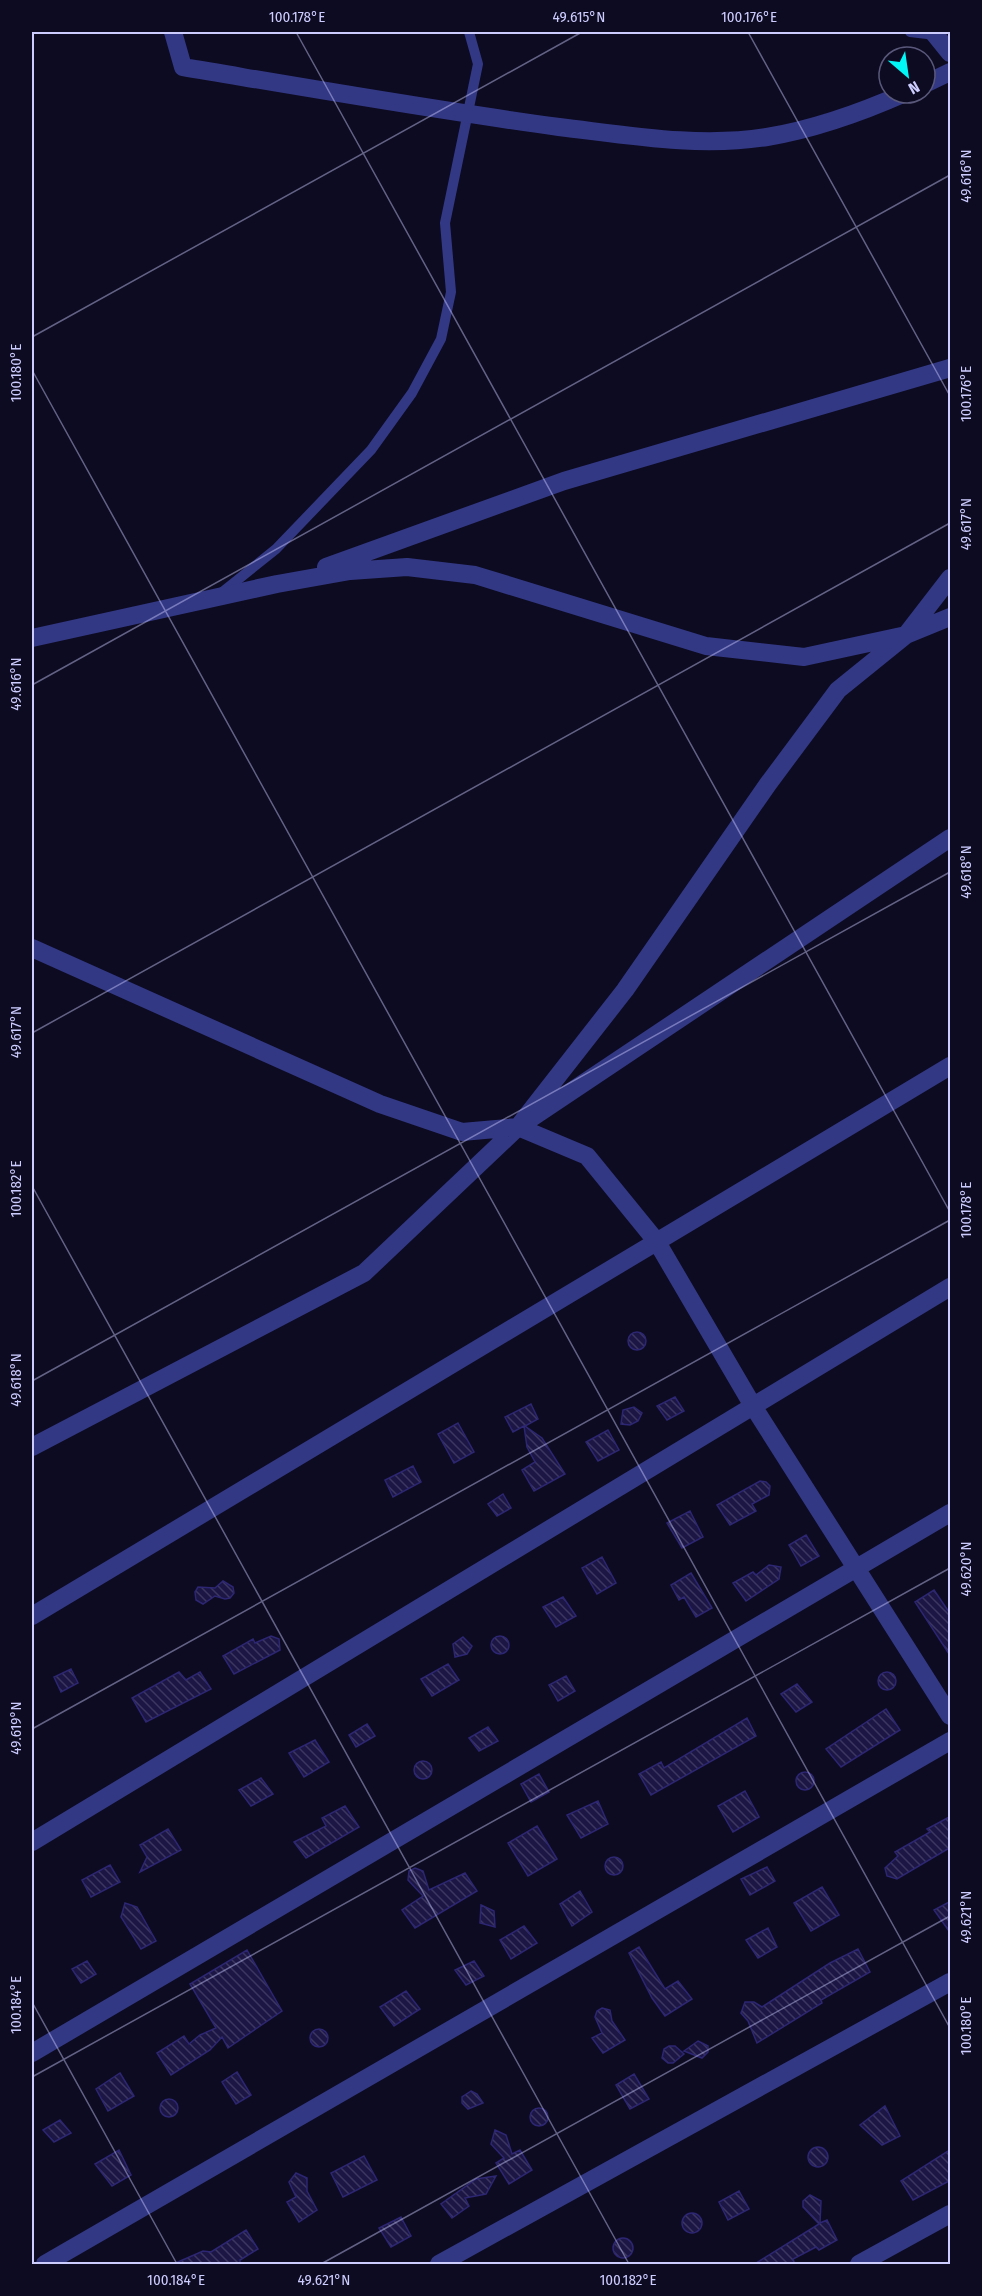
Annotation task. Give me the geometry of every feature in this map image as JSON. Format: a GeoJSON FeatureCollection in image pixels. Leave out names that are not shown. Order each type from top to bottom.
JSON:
{"type":"FeatureCollection","features":[{"type":"Feature","properties":{"kind":"street"},"geometry":{"type":"LineString","coordinates":[[172,32],[183,67],[468,115],[613,134],[704,142],[777,135],[852,116],[877,105]]}},
{"type":"Feature","properties":{"kind":"street"},"geometry":{"type":"LineString","coordinates":[[934,33],[951,53]]}},
{"type":"Feature","properties":{"kind":"street"},"geometry":{"type":"LineString","coordinates":[[937,78],[951,72]]}},
{"type":"Feature","properties":{"kind":"street"},"geometry":{"type":"LineString","coordinates":[[277,584],[564,481],[951,368]]}},
{"type":"Feature","properties":{"kind":"street"},"geometry":{"type":"LineString","coordinates":[[32,639],[277,584],[350,571],[407,567],[476,575],[706,646],[804,657],[906,635],[951,617]]}},
{"type":"Feature","properties":{"kind":"street"},"geometry":{"type":"LineString","coordinates":[[32,1447],[364,1273],[518,1126],[625,990],[768,784],[838,690],[906,635],[951,578]]}},
{"type":"Feature","properties":{"kind":"street"},"geometry":{"type":"LineString","coordinates":[[32,948],[380,1104],[462,1132],[518,1126],[951,838]]}},
{"type":"Feature","properties":{"kind":"street"},"geometry":{"type":"LineString","coordinates":[[32,1616],[951,1066]]}},
{"type":"Feature","properties":{"kind":"street"},"geometry":{"type":"LineString","coordinates":[[518,1126],[587,1156],[657,1242],[753,1406],[855,1570],[951,1716]]}},
{"type":"Feature","properties":{"kind":"street"},"geometry":{"type":"LineString","coordinates":[[32,1842],[951,1287]]}},
{"type":"Feature","properties":{"kind":"street"},"geometry":{"type":"LineString","coordinates":[[32,2053],[951,1513]]}},
{"type":"Feature","properties":{"kind":"street"},"geometry":{"type":"LineString","coordinates":[[45,2265],[951,1741]]}},
{"type":"Feature","properties":{"kind":"street"},"geometry":{"type":"LineString","coordinates":[[439,2265],[951,1982]]}},
{"type":"Feature","properties":{"kind":"street"},"geometry":{"type":"LineString","coordinates":[[860,2265],[951,2214]]}},
{"type":"Feature","properties":{"kind":"lane"},"geometry":{"type":"LineString","coordinates":[[213,599],[276,549],[371,450],[412,393],[441,339],[451,292],[446,223],[478,64],[469,32]]}},
{"type":"Feature","properties":{"kind":"lane"},"geometry":{"type":"LineString","coordinates":[[910,32],[934,33]]}},
{"type":"Feature","properties":{"kind":"building"},"geometry":{"type":"Polygon","coordinates":[[[637,1332],[643,1335],[646,1341],[643,1347],[637,1350],[631,1347],[628,1341],[631,1335],[637,1332]]]}},
{"type":"Feature","properties":{"kind":"building"},"geometry":{"type":"Polygon","coordinates":[[[675,1397],[684,1411],[667,1420],[657,1406],[675,1397]]]}},
{"type":"Feature","properties":{"kind":"building"},"geometry":{"type":"Polygon","coordinates":[[[531,1404],[538,1419],[525,1426],[542,1438],[565,1474],[534,1491],[522,1470],[535,1462],[527,1447],[524,1426],[513,1432],[505,1417],[531,1404]]]}},
{"type":"Feature","properties":{"kind":"building"},"geometry":{"type":"Polygon","coordinates":[[[634,1407],[642,1413],[638,1421],[630,1425],[621,1424],[623,1410],[634,1407]]]}},
{"type":"Feature","properties":{"kind":"building"},"geometry":{"type":"Polygon","coordinates":[[[458,1423],[474,1452],[454,1463],[438,1434],[458,1423]]]}},
{"type":"Feature","properties":{"kind":"building"},"geometry":{"type":"Polygon","coordinates":[[[608,1430],[619,1450],[598,1461],[586,1442],[608,1430]]]}},
{"type":"Feature","properties":{"kind":"building"},"geometry":{"type":"Polygon","coordinates":[[[413,1466],[421,1482],[393,1497],[385,1480],[413,1466]]]}},
{"type":"Feature","properties":{"kind":"building"},"geometry":{"type":"Polygon","coordinates":[[[760,1481],[770,1486],[769,1495],[752,1504],[756,1511],[730,1525],[717,1505],[760,1481]]]}},
{"type":"Feature","properties":{"kind":"building"},"geometry":{"type":"Polygon","coordinates":[[[503,1494],[511,1508],[497,1516],[488,1504],[503,1494]]]}},
{"type":"Feature","properties":{"kind":"building"},"geometry":{"type":"Polygon","coordinates":[[[690,1511],[703,1537],[682,1548],[667,1523],[690,1511]]]}},
{"type":"Feature","properties":{"kind":"building"},"geometry":{"type":"Polygon","coordinates":[[[806,1535],[819,1556],[801,1566],[789,1545],[806,1535]]]}},
{"type":"Feature","properties":{"kind":"building"},"geometry":{"type":"Polygon","coordinates":[[[602,1557],[616,1583],[597,1594],[582,1568],[602,1557]]]}},
{"type":"Feature","properties":{"kind":"building"},"geometry":{"type":"Polygon","coordinates":[[[769,1565],[781,1567],[779,1579],[746,1601],[733,1583],[753,1572],[756,1575],[769,1565]]]}},
{"type":"Feature","properties":{"kind":"building"},"geometry":{"type":"Polygon","coordinates":[[[691,1573],[712,1608],[696,1617],[684,1597],[679,1600],[671,1585],[691,1573]]]}},
{"type":"Feature","properties":{"kind":"building"},"geometry":{"type":"Polygon","coordinates":[[[223,1581],[233,1587],[234,1593],[230,1598],[215,1596],[203,1604],[196,1600],[195,1592],[198,1587],[215,1588],[223,1581]]]}},
{"type":"Feature","properties":{"kind":"building"},"geometry":{"type":"Polygon","coordinates":[[[934,1590],[951,1615],[951,1657],[915,1602],[934,1590]]]}},
{"type":"Feature","properties":{"kind":"building"},"geometry":{"type":"Polygon","coordinates":[[[563,1597],[576,1616],[556,1627],[543,1607],[563,1597]]]}},
{"type":"Feature","properties":{"kind":"building"},"geometry":{"type":"Polygon","coordinates":[[[271,1636],[279,1639],[280,1650],[234,1674],[223,1656],[253,1639],[255,1643],[271,1636]]]}},
{"type":"Feature","properties":{"kind":"building"},"geometry":{"type":"Polygon","coordinates":[[[500,1636],[506,1639],[509,1645],[506,1651],[500,1654],[494,1651],[491,1645],[494,1639],[500,1636]]]}},
{"type":"Feature","properties":{"kind":"building"},"geometry":{"type":"Polygon","coordinates":[[[463,1637],[472,1646],[467,1654],[455,1657],[453,1644],[463,1637]]]}},
{"type":"Feature","properties":{"kind":"building"},"geometry":{"type":"Polygon","coordinates":[[[448,1664],[459,1680],[432,1696],[421,1679],[448,1664]]]}},
{"type":"Feature","properties":{"kind":"building"},"geometry":{"type":"Polygon","coordinates":[[[71,1669],[78,1683],[61,1692],[54,1677],[71,1669]]]}},
{"type":"Feature","properties":{"kind":"building"},"geometry":{"type":"Polygon","coordinates":[[[179,1672],[186,1680],[200,1672],[211,1689],[146,1722],[132,1698],[179,1672]]]}},
{"type":"Feature","properties":{"kind":"building"},"geometry":{"type":"Polygon","coordinates":[[[887,1672],[893,1675],[896,1681],[893,1687],[887,1690],[881,1687],[878,1681],[881,1675],[887,1672]]]}},
{"type":"Feature","properties":{"kind":"building"},"geometry":{"type":"Polygon","coordinates":[[[566,1676],[575,1691],[558,1701],[549,1685],[566,1676]]]}},
{"type":"Feature","properties":{"kind":"building"},"geometry":{"type":"Polygon","coordinates":[[[797,1684],[812,1702],[796,1712],[781,1694],[797,1684]]]}},
{"type":"Feature","properties":{"kind":"building"},"geometry":{"type":"Polygon","coordinates":[[[886,1709],[900,1730],[841,1767],[826,1749],[886,1709]]]}},
{"type":"Feature","properties":{"kind":"building"},"geometry":{"type":"Polygon","coordinates":[[[747,1718],[756,1736],[651,1795],[639,1774],[661,1762],[664,1768],[747,1718]]]}},
{"type":"Feature","properties":{"kind":"building"},"geometry":{"type":"Polygon","coordinates":[[[367,1724],[375,1736],[356,1747],[349,1735],[367,1724]]]}},
{"type":"Feature","properties":{"kind":"building"},"geometry":{"type":"Polygon","coordinates":[[[488,1727],[498,1741],[479,1751],[469,1738],[488,1727]]]}},
{"type":"Feature","properties":{"kind":"building"},"geometry":{"type":"Polygon","coordinates":[[[315,1740],[329,1762],[304,1777],[289,1753],[315,1740]]]}},
{"type":"Feature","properties":{"kind":"building"},"geometry":{"type":"Polygon","coordinates":[[[423,1761],[429,1764],[432,1770],[429,1776],[423,1779],[417,1776],[414,1770],[417,1764],[423,1761]]]}},
{"type":"Feature","properties":{"kind":"building"},"geometry":{"type":"Polygon","coordinates":[[[805,1772],[811,1775],[814,1781],[811,1787],[805,1790],[799,1787],[796,1781],[799,1775],[805,1772]]]}},
{"type":"Feature","properties":{"kind":"building"},"geometry":{"type":"Polygon","coordinates":[[[539,1774],[549,1792],[531,1802],[521,1784],[539,1774]]]}},
{"type":"Feature","properties":{"kind":"building"},"geometry":{"type":"Polygon","coordinates":[[[261,1778],[273,1794],[251,1806],[239,1790],[261,1778]]]}},
{"type":"Feature","properties":{"kind":"building"},"geometry":{"type":"Polygon","coordinates":[[[745,1791],[759,1817],[733,1832],[718,1806],[745,1791]]]}},
{"type":"Feature","properties":{"kind":"building"},"geometry":{"type":"Polygon","coordinates":[[[598,1801],[608,1824],[581,1838],[567,1815],[598,1801]]]}},
{"type":"Feature","properties":{"kind":"building"},"geometry":{"type":"Polygon","coordinates":[[[345,1806],[359,1827],[306,1858],[294,1842],[326,1826],[322,1818],[345,1806]]]}},
{"type":"Feature","properties":{"kind":"building"},"geometry":{"type":"Polygon","coordinates":[[[951,1816],[951,1847],[897,1879],[887,1876],[885,1868],[898,1856],[895,1852],[930,1832],[927,1829],[951,1816]]]}},
{"type":"Feature","properties":{"kind":"building"},"geometry":{"type":"Polygon","coordinates":[[[537,1826],[557,1859],[528,1876],[508,1843],[537,1826]]]}},
{"type":"Feature","properties":{"kind":"building"},"geometry":{"type":"Polygon","coordinates":[[[168,1829],[181,1850],[140,1872],[147,1857],[140,1845],[168,1829]]]}},
{"type":"Feature","properties":{"kind":"building"},"geometry":{"type":"Polygon","coordinates":[[[614,1857],[620,1860],[623,1866],[620,1872],[614,1875],[608,1872],[605,1866],[608,1860],[614,1857]]]}},
{"type":"Feature","properties":{"kind":"building"},"geometry":{"type":"Polygon","coordinates":[[[110,1865],[120,1882],[91,1897],[82,1880],[110,1865]]]}},
{"type":"Feature","properties":{"kind":"building"},"geometry":{"type":"Polygon","coordinates":[[[767,1867],[775,1881],[750,1895],[741,1879],[767,1867]]]}},
{"type":"Feature","properties":{"kind":"building"},"geometry":{"type":"Polygon","coordinates":[[[415,1868],[423,1871],[429,1890],[465,1873],[477,1891],[415,1928],[402,1910],[423,1896],[408,1880],[409,1871],[415,1868]]]}},
{"type":"Feature","properties":{"kind":"building"},"geometry":{"type":"Polygon","coordinates":[[[822,1887],[839,1915],[811,1931],[794,1903],[822,1887]]]}},
{"type":"Feature","properties":{"kind":"building"},"geometry":{"type":"Polygon","coordinates":[[[580,1891],[592,1912],[572,1926],[560,1904],[580,1891]]]}},
{"type":"Feature","properties":{"kind":"building"},"geometry":{"type":"Polygon","coordinates":[[[951,1901],[951,1934],[934,1910],[951,1901]]]}},
{"type":"Feature","properties":{"kind":"building"},"geometry":{"type":"Polygon","coordinates":[[[125,1903],[137,1907],[156,1941],[141,1949],[121,1917],[125,1903]]]}},
{"type":"Feature","properties":{"kind":"building"},"geometry":{"type":"Polygon","coordinates":[[[481,1905],[494,1911],[495,1927],[480,1923],[481,1905]]]}},
{"type":"Feature","properties":{"kind":"building"},"geometry":{"type":"Polygon","coordinates":[[[524,1926],[537,1943],[511,1959],[500,1940],[524,1926]]]}},
{"type":"Feature","properties":{"kind":"building"},"geometry":{"type":"Polygon","coordinates":[[[768,1928],[777,1947],[758,1958],[746,1940],[768,1928]]]}},
{"type":"Feature","properties":{"kind":"building"},"geometry":{"type":"Polygon","coordinates":[[[639,1947],[665,1989],[678,1981],[692,1999],[665,2016],[652,1998],[629,1953],[639,1947]]]}},
{"type":"Feature","properties":{"kind":"building"},"geometry":{"type":"Polygon","coordinates":[[[858,1949],[870,1972],[821,2000],[822,2003],[757,2043],[748,2021],[741,2013],[745,2002],[754,2002],[762,2007],[830,1963],[858,1949]]]}},
{"type":"Feature","properties":{"kind":"building"},"geometry":{"type":"Polygon","coordinates":[[[247,1950],[282,2011],[228,2048],[222,2037],[210,2050],[171,2075],[157,2053],[184,2036],[189,2044],[200,2035],[216,2028],[190,1984],[247,1950]]]}},
{"type":"Feature","properties":{"kind":"building"},"geometry":{"type":"Polygon","coordinates":[[[87,1961],[96,1974],[81,1983],[72,1969],[87,1961]]]}},
{"type":"Feature","properties":{"kind":"building"},"geometry":{"type":"Polygon","coordinates":[[[474,1961],[484,1976],[466,1985],[455,1970],[474,1961]]]}},
{"type":"Feature","properties":{"kind":"building"},"geometry":{"type":"Polygon","coordinates":[[[406,1991],[420,2009],[394,2026],[380,2007],[406,1991]]]}},
{"type":"Feature","properties":{"kind":"building"},"geometry":{"type":"Polygon","coordinates":[[[602,2008],[610,2010],[612,2021],[625,2040],[603,2053],[592,2038],[602,2033],[595,2017],[597,2011],[602,2008]]]}},
{"type":"Feature","properties":{"kind":"building"},"geometry":{"type":"Polygon","coordinates":[[[319,2029],[325,2032],[328,2038],[325,2044],[319,2047],[313,2044],[310,2038],[313,2032],[319,2029]]]}},
{"type":"Feature","properties":{"kind":"building"},"geometry":{"type":"Polygon","coordinates":[[[698,2041],[708,2046],[708,2052],[702,2058],[684,2051],[698,2041]]]}},
{"type":"Feature","properties":{"kind":"building"},"geometry":{"type":"Polygon","coordinates":[[[675,2046],[684,2054],[673,2063],[668,2063],[662,2058],[664,2049],[675,2046]]]}},
{"type":"Feature","properties":{"kind":"building"},"geometry":{"type":"Polygon","coordinates":[[[237,2072],[251,2095],[236,2104],[222,2082],[237,2072]]]}},
{"type":"Feature","properties":{"kind":"building"},"geometry":{"type":"Polygon","coordinates":[[[120,2073],[134,2096],[108,2111],[96,2089],[120,2073]]]}},
{"type":"Feature","properties":{"kind":"building"},"geometry":{"type":"Polygon","coordinates":[[[634,2074],[649,2099],[630,2109],[616,2085],[634,2074]]]}},
{"type":"Feature","properties":{"kind":"building"},"geometry":{"type":"Polygon","coordinates":[[[471,2091],[477,2094],[483,2103],[468,2109],[462,2103],[462,2097],[471,2091]]]}},
{"type":"Feature","properties":{"kind":"building"},"geometry":{"type":"Polygon","coordinates":[[[169,2099],[175,2102],[178,2108],[175,2114],[169,2117],[163,2114],[160,2108],[163,2102],[169,2099]]]}},
{"type":"Feature","properties":{"kind":"building"},"geometry":{"type":"Polygon","coordinates":[[[885,2106],[900,2136],[882,2145],[860,2125],[885,2106]]]}},
{"type":"Feature","properties":{"kind":"building"},"geometry":{"type":"Polygon","coordinates":[[[539,2108],[545,2111],[548,2117],[545,2123],[539,2126],[533,2123],[530,2117],[533,2111],[539,2108]]]}},
{"type":"Feature","properties":{"kind":"building"},"geometry":{"type":"Polygon","coordinates":[[[60,2120],[71,2133],[54,2142],[43,2130],[60,2120]]]}},
{"type":"Feature","properties":{"kind":"building"},"geometry":{"type":"Polygon","coordinates":[[[495,2130],[506,2135],[512,2154],[520,2150],[532,2170],[509,2184],[496,2163],[504,2158],[491,2144],[495,2130]]]}},
{"type":"Feature","properties":{"kind":"building"},"geometry":{"type":"Polygon","coordinates":[[[818,2147],[825,2150],[828,2157],[825,2164],[818,2167],[811,2164],[808,2157],[811,2150],[818,2147]]]}},
{"type":"Feature","properties":{"kind":"building"},"geometry":{"type":"Polygon","coordinates":[[[951,2149],[951,2180],[913,2200],[901,2181],[951,2149]]]}},
{"type":"Feature","properties":{"kind":"building"},"geometry":{"type":"Polygon","coordinates":[[[119,2150],[131,2175],[112,2186],[95,2164],[119,2150]]]}},
{"type":"Feature","properties":{"kind":"building"},"geometry":{"type":"Polygon","coordinates":[[[364,2156],[377,2180],[343,2197],[331,2173],[364,2156]]]}},
{"type":"Feature","properties":{"kind":"building"},"geometry":{"type":"Polygon","coordinates":[[[296,2173],[307,2178],[307,2191],[317,2210],[299,2222],[287,2202],[296,2197],[289,2182],[296,2173]]]}},
{"type":"Feature","properties":{"kind":"building"},"geometry":{"type":"Polygon","coordinates":[[[496,2176],[486,2194],[465,2198],[469,2206],[452,2218],[441,2204],[476,2179],[496,2176]]]}},
{"type":"Feature","properties":{"kind":"building"},"geometry":{"type":"Polygon","coordinates":[[[739,2191],[749,2209],[728,2220],[719,2202],[739,2191]]]}},
{"type":"Feature","properties":{"kind":"building"},"geometry":{"type":"Polygon","coordinates":[[[810,2195],[821,2201],[820,2223],[827,2220],[837,2240],[819,2250],[816,2247],[793,2259],[795,2265],[753,2265],[819,2224],[803,2207],[803,2201],[810,2195]]]}},
{"type":"Feature","properties":{"kind":"building"},"geometry":{"type":"Polygon","coordinates":[[[692,2213],[699,2216],[702,2223],[699,2230],[692,2233],[685,2230],[682,2223],[685,2216],[692,2213]]]}},
{"type":"Feature","properties":{"kind":"building"},"geometry":{"type":"Polygon","coordinates":[[[401,2217],[411,2236],[391,2247],[379,2228],[401,2217]]]}},
{"type":"Feature","properties":{"kind":"building"},"geometry":{"type":"Polygon","coordinates":[[[246,2230],[258,2249],[240,2260],[240,2265],[171,2265],[203,2251],[211,2252],[246,2230]]]}},
{"type":"Feature","properties":{"kind":"building"},"geometry":{"type":"Polygon","coordinates":[[[623,2238],[630,2241],[633,2248],[630,2255],[623,2258],[616,2255],[613,2248],[616,2241],[623,2238]]]}}]}
